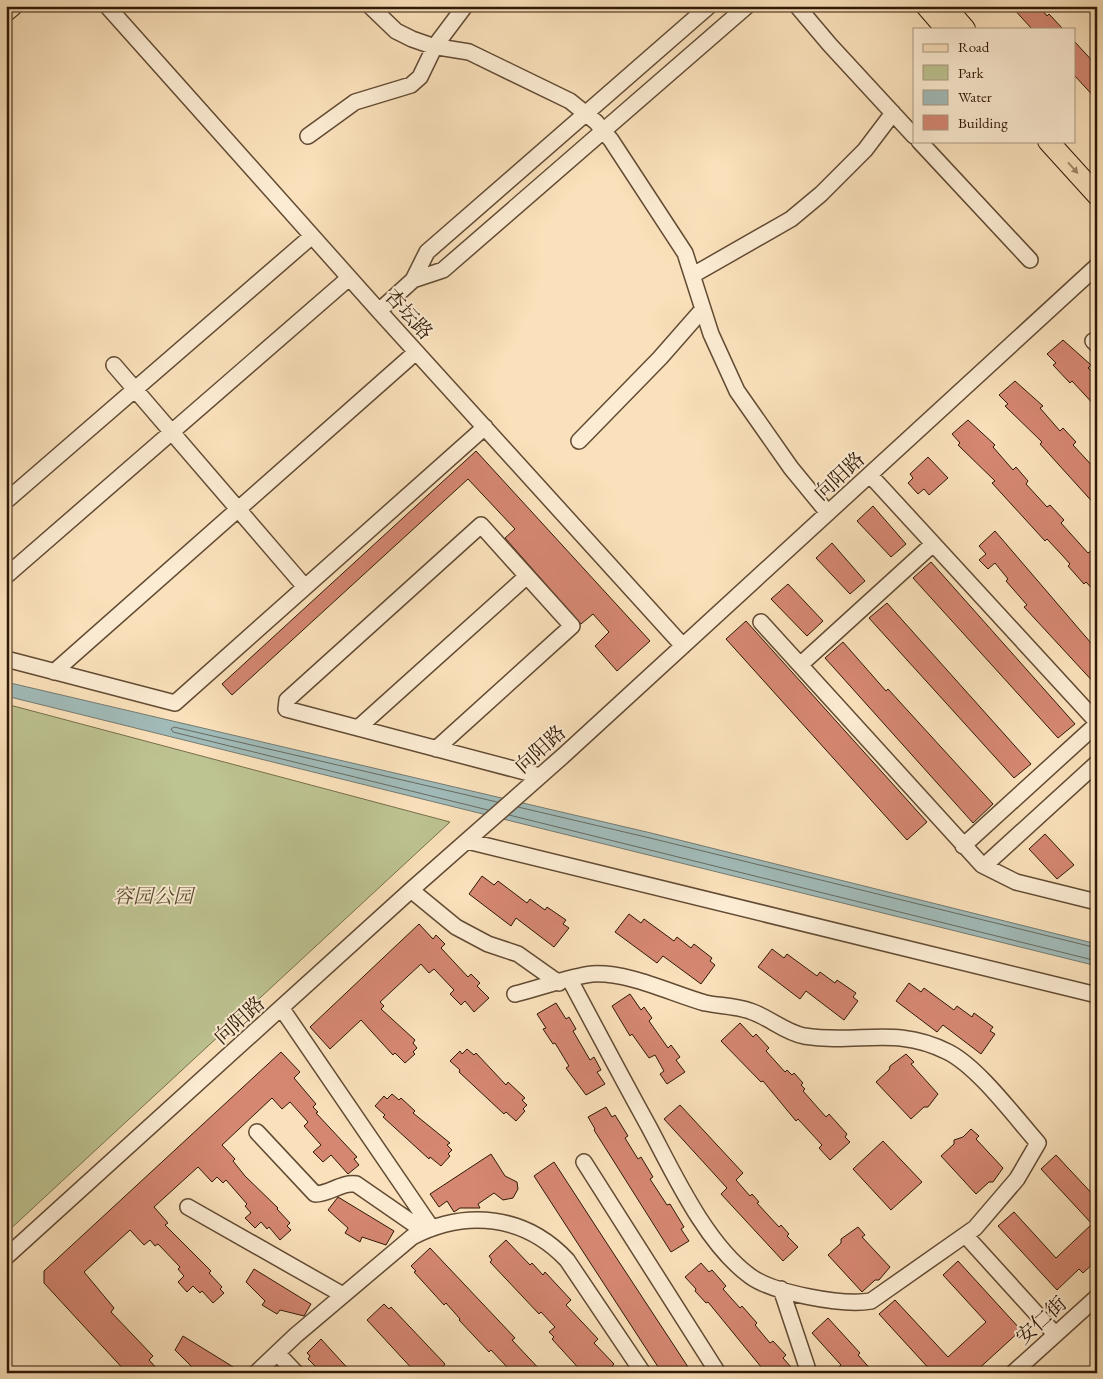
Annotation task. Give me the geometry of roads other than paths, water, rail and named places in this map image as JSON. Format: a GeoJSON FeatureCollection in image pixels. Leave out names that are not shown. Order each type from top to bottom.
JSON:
{"type":"FeatureCollection","features":[{"type":"Feature","properties":{"kind":"main road"},"geometry":{"type":"LineString","coordinates":[[6,11],[12,6]]}},
{"type":"Feature","properties":{"kind":"main road"},"geometry":{"type":"LineString","coordinates":[[926,6],[945,28]]}},
{"type":"Feature","properties":{"kind":"main road"},"geometry":{"type":"LineString","coordinates":[[945,6],[964,28]]}},
{"type":"Feature","properties":{"kind":"main road"},"geometry":{"type":"LineString","coordinates":[[1049,142],[1097,194]]}},
{"type":"Feature","properties":{"kind":"main road"},"geometry":{"type":"LineString","coordinates":[[1068,142],[1097,174]]}},
{"type":"Feature","properties":{"kind":"street","name":"杏坛路"},"geometry":{"type":"LineString","coordinates":[[107,6],[349,278],[683,646]]}},
{"type":"Feature","properties":{"kind":"street"},"geometry":{"type":"LineString","coordinates":[[370,6],[396,31],[412,40],[469,52],[570,101],[586,113],[603,131],[685,253],[722,363],[737,391],[791,468],[828,513]]}},
{"type":"Feature","properties":{"kind":"street"},"geometry":{"type":"LineString","coordinates":[[308,136],[354,102],[411,85],[420,77],[435,46],[465,6]]}},
{"type":"Feature","properties":{"kind":"street"},"geometry":{"type":"LineString","coordinates":[[379,311],[413,280],[427,252],[709,6]]}},
{"type":"Feature","properties":{"kind":"street"},"geometry":{"type":"LineString","coordinates":[[413,280],[443,270],[747,6]]}},
{"type":"Feature","properties":{"kind":"street"},"geometry":{"type":"LineString","coordinates":[[797,6],[830,45],[913,135]]}},
{"type":"Feature","properties":{"kind":"street"},"geometry":{"type":"LineString","coordinates":[[693,275],[791,219],[821,194],[865,150],[893,114]]}},
{"type":"Feature","properties":{"kind":"street"},"geometry":{"type":"LineString","coordinates":[[920,142],[1030,260]]}},
{"type":"Feature","properties":{"kind":"street"},"geometry":{"type":"LineString","coordinates":[[6,501],[312,236]]}},
{"type":"Feature","properties":{"kind":"street","name":"向阳路"},"geometry":{"type":"LineString","coordinates":[[6,1257],[282,1009],[411,890],[516,798],[1097,266]]}},
{"type":"Feature","properties":{"kind":"street"},"geometry":{"type":"LineString","coordinates":[[6,576],[349,278]]}},
{"type":"Feature","properties":{"kind":"street"},"geometry":{"type":"LineString","coordinates":[[579,440],[660,358],[703,309]]}},
{"type":"Feature","properties":{"kind":"street"},"geometry":{"type":"LineString","coordinates":[[54,672],[416,352]]}},
{"type":"Feature","properties":{"kind":"street"},"geometry":{"type":"LineString","coordinates":[[114,366],[305,587]]}},
{"type":"Feature","properties":{"kind":"street"},"geometry":{"type":"LineString","coordinates":[[6,659],[175,703],[485,427]]}},
{"type":"Feature","properties":{"kind":"street"},"geometry":{"type":"LineString","coordinates":[[870,475],[1097,723],[963,846]]}},
{"type":"Feature","properties":{"kind":"street"},"geometry":{"type":"LineString","coordinates":[[436,749],[572,626],[481,525],[287,700],[285,705],[286,709],[436,749],[540,776]]}},
{"type":"Feature","properties":{"kind":"street"},"geometry":{"type":"LineString","coordinates":[[800,665],[933,544]]}},
{"type":"Feature","properties":{"kind":"street"},"geometry":{"type":"LineString","coordinates":[[358,728],[527,576]]}},
{"type":"Feature","properties":{"kind":"street"},"geometry":{"type":"LineString","coordinates":[[761,622],[963,846],[984,866],[1016,882],[1097,902]]}},
{"type":"Feature","properties":{"kind":"street"},"geometry":{"type":"LineString","coordinates":[[984,866],[1097,763]]}},
{"type":"Feature","properties":{"kind":"street"},"geometry":{"type":"LineString","coordinates":[[467,841],[1097,995]]}},
{"type":"Feature","properties":{"kind":"street"},"geometry":{"type":"LineString","coordinates":[[411,890],[456,927],[488,944],[518,954],[565,981],[673,1173],[714,1239],[726,1254],[750,1276],[764,1284],[800,1295],[850,1302],[871,1301],[966,1236],[1017,1179],[1038,1143],[979,1078],[951,1053],[911,1038],[892,1036],[835,1040],[793,1033],[760,1014],[747,1010],[706,1003],[630,979],[592,974],[565,981],[515,994]]}},
{"type":"Feature","properties":{"kind":"street"},"geometry":{"type":"LineString","coordinates":[[282,1009],[428,1229]]}},
{"type":"Feature","properties":{"kind":"street"},"geometry":{"type":"LineString","coordinates":[[257,1132],[315,1194],[323,1194],[348,1183],[356,1184],[428,1229]]}},
{"type":"Feature","properties":{"kind":"street"},"geometry":{"type":"LineString","coordinates":[[584,1162],[718,1373]]}},
{"type":"Feature","properties":{"kind":"street"},"geometry":{"type":"LineString","coordinates":[[188,1207],[342,1295]]}},
{"type":"Feature","properties":{"kind":"street"},"geometry":{"type":"LineString","coordinates":[[256,1373],[342,1295],[412,1237],[428,1229],[466,1221],[495,1220],[523,1227],[541,1236],[567,1260],[643,1373]]}},
{"type":"Feature","properties":{"kind":"street"},"geometry":{"type":"LineString","coordinates":[[966,1236],[1055,1334]]}},
{"type":"Feature","properties":{"kind":"street"},"geometry":{"type":"LineString","coordinates":[[781,1289],[809,1373]]}},
{"type":"Feature","properties":{"kind":"street","name":"安仁街"},"geometry":{"type":"LineString","coordinates":[[1013,1373],[1097,1297]]}},
{"type":"Feature","properties":{"kind":"street"},"geometry":{"type":"LineString","coordinates":[[277,1353],[296,1373]]}},
{"type":"Feature","properties":{"kind":"water"},"geometry":{"type":"Polygon","coordinates":[[[6,682],[651,833],[1097,944],[1097,966],[6,696],[6,682]]]}},
{"type":"Feature","properties":{"kind":"park label","name":"容园公园"},"geometry":{"type":"Point","coordinates":[153,896]}}]}
